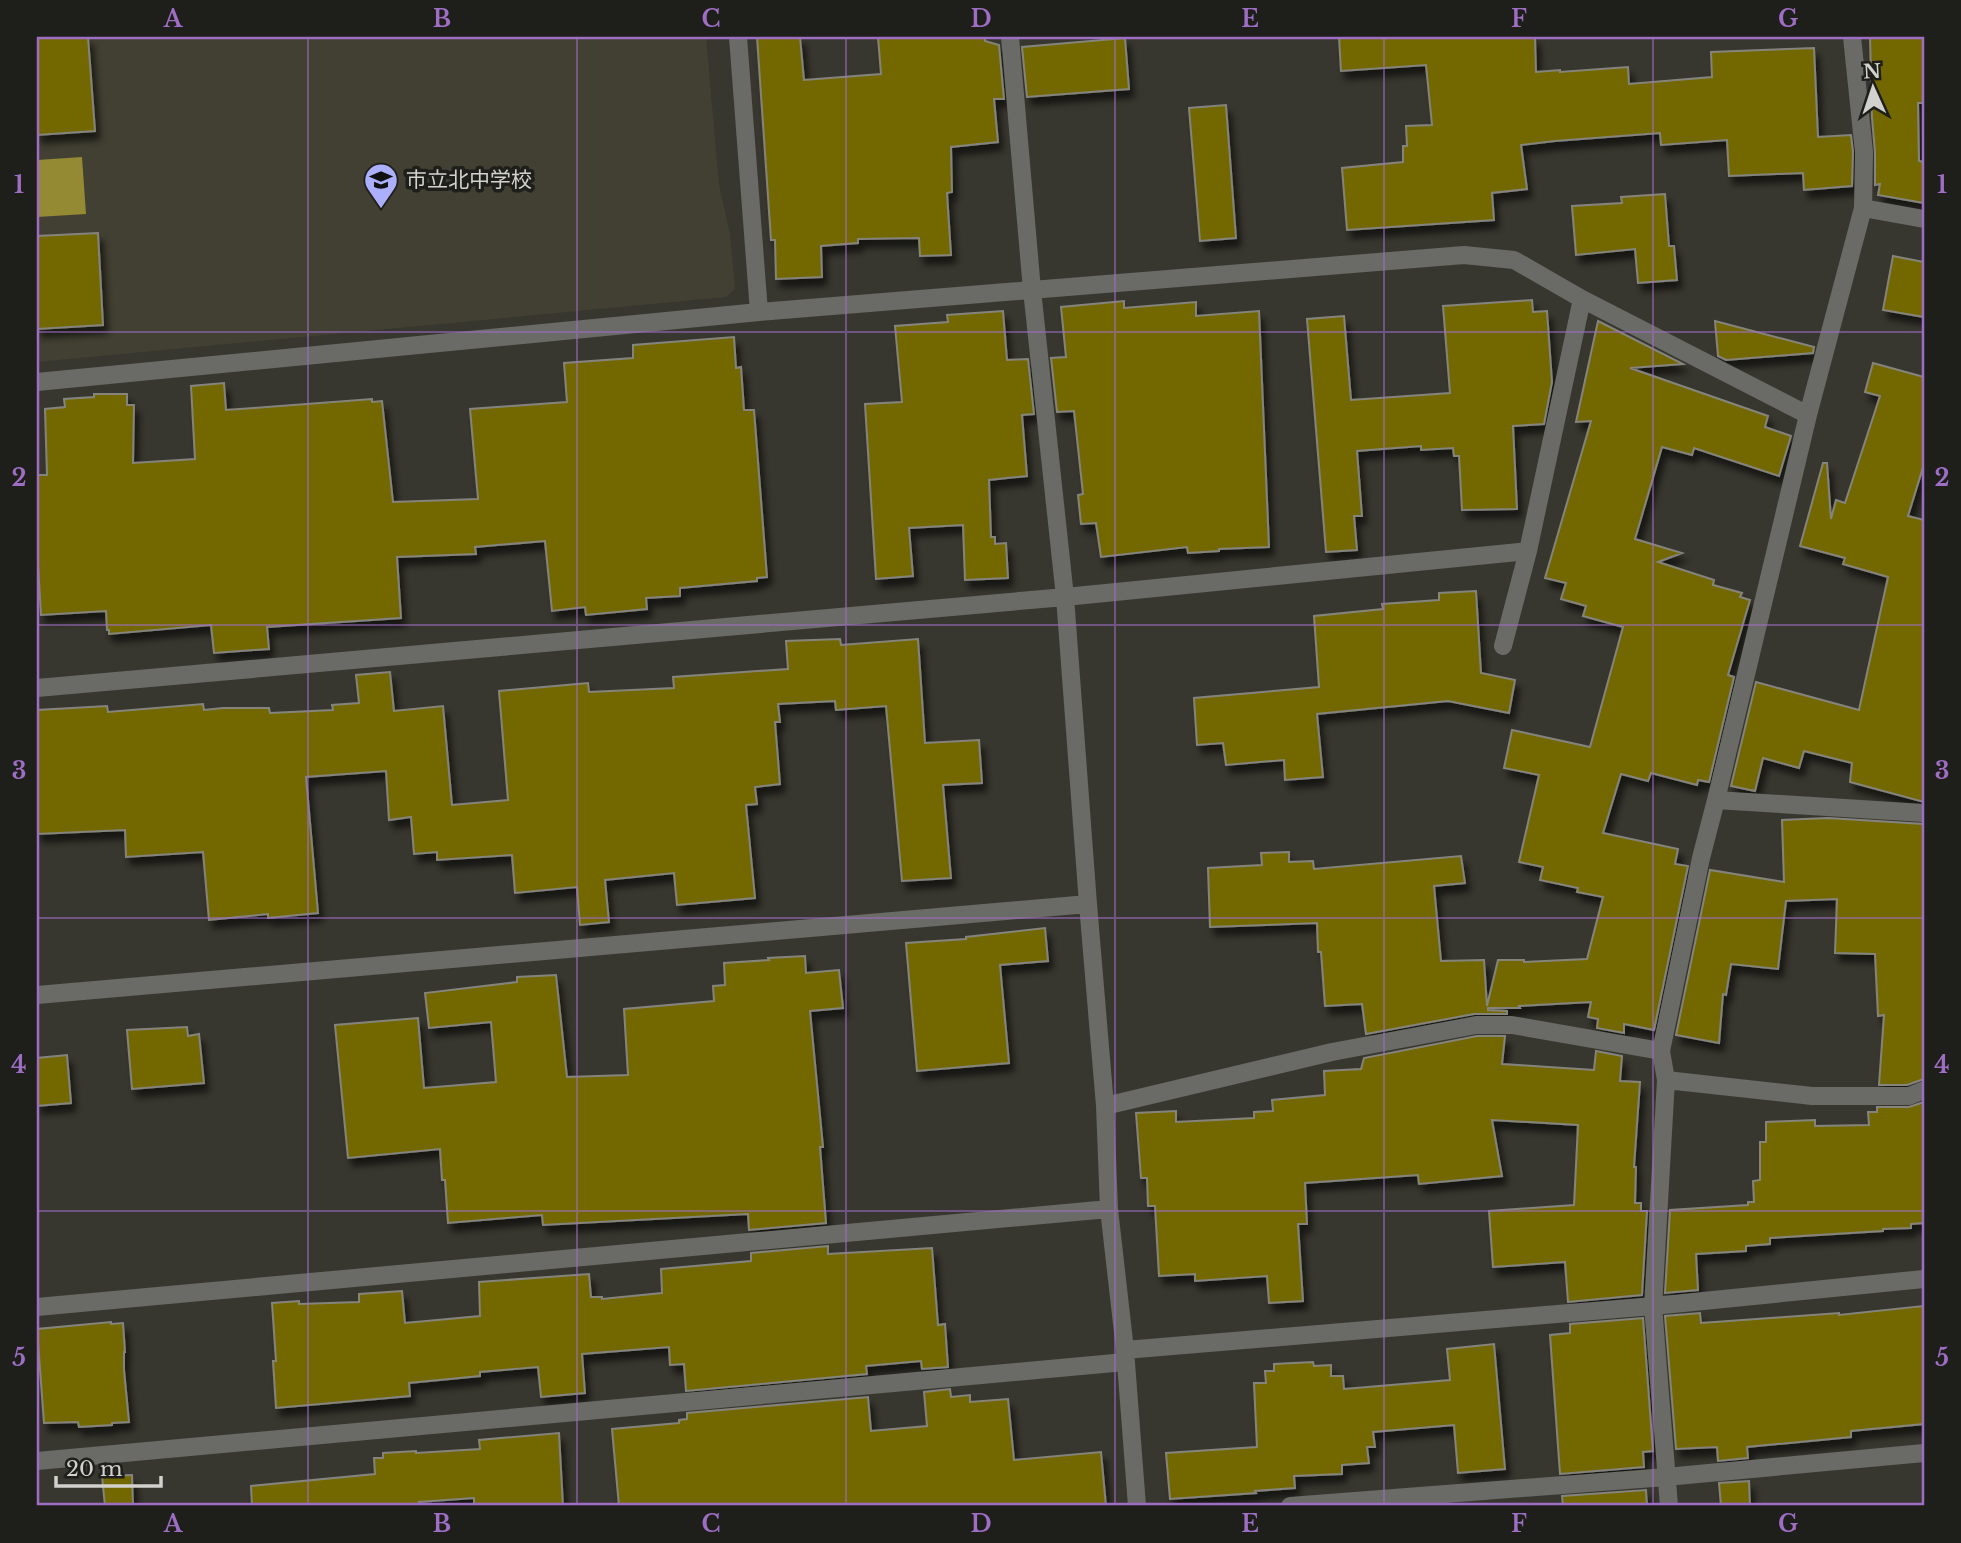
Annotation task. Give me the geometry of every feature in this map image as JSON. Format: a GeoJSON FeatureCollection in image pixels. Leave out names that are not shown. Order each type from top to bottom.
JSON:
{"type":"FeatureCollection","features":[{"type":"Feature","properties":{"kind":"street"},"geometry":{"type":"LineString","coordinates":[[738,37],[759,312]]}},
{"type":"Feature","properties":{"kind":"street"},"geometry":{"type":"LineString","coordinates":[[1010,37],[1032,290],[1065,597],[1105,1106],[1109,1209],[1125,1356],[1137,1506]]}},
{"type":"Feature","properties":{"kind":"street"},"geometry":{"type":"LineString","coordinates":[[1669,1506],[1653,1306],[1666,1080],[1661,1051],[1700,858],[1808,415],[1863,208],[1864,152],[1852,37]]}},
{"type":"Feature","properties":{"kind":"street"},"geometry":{"type":"LineString","coordinates":[[1863,208],[1924,219]]}},
{"type":"Feature","properties":{"kind":"street"},"geometry":{"type":"LineString","coordinates":[[37,382],[759,312],[1464,255],[1514,260],[1582,299],[1808,415]]}},
{"type":"Feature","properties":{"kind":"street"},"geometry":{"type":"LineString","coordinates":[[1503,646],[1528,551],[1582,299]]}},
{"type":"Feature","properties":{"kind":"street"},"geometry":{"type":"LineString","coordinates":[[37,688],[1065,597],[1528,551]]}},
{"type":"Feature","properties":{"kind":"street"},"geometry":{"type":"LineString","coordinates":[[1716,800],[1924,813]]}},
{"type":"Feature","properties":{"kind":"street"},"geometry":{"type":"LineString","coordinates":[[37,996],[1088,904]]}},
{"type":"Feature","properties":{"kind":"street"},"geometry":{"type":"LineString","coordinates":[[1105,1106],[1332,1052],[1476,1025],[1512,1025],[1661,1051]]}},
{"type":"Feature","properties":{"kind":"street"},"geometry":{"type":"LineString","coordinates":[[1666,1080],[1812,1096],[1909,1096],[1924,1090]]}},
{"type":"Feature","properties":{"kind":"street"},"geometry":{"type":"LineString","coordinates":[[37,1307],[1109,1209]]}},
{"type":"Feature","properties":{"kind":"street"},"geometry":{"type":"LineString","coordinates":[[37,1461],[1924,1279]]}},
{"type":"Feature","properties":{"kind":"street"},"geometry":{"type":"LineString","coordinates":[[1290,1506],[1666,1478],[1924,1452]]}},
{"type":"Feature","properties":{"kind":"shaded area","name":"市立北中学校"},"geometry":{"type":"Polygon","coordinates":[[[37,37],[706,37],[719,185],[730,234],[735,289],[726,297],[37,362],[37,37]]]}},
{"type":"Feature","properties":{"kind":"shaded area"},"geometry":{"type":"Polygon","coordinates":[[[82,157],[86,214],[37,217],[37,160],[82,157]]]}},
{"type":"Feature","properties":{"kind":"building"},"geometry":{"type":"Polygon","coordinates":[[[37,37],[88,37],[95,131],[37,135],[37,37]]]}},
{"type":"Feature","properties":{"kind":"building"},"geometry":{"type":"Polygon","coordinates":[[[757,37],[800,37],[804,80],[881,74],[878,37],[985,37],[985,41],[999,45],[1004,99],[994,99],[998,142],[951,147],[952,192],[947,193],[951,255],[920,256],[919,238],[858,239],[858,243],[821,246],[822,277],[776,279],[757,37]]]}},
{"type":"Feature","properties":{"kind":"building"},"geometry":{"type":"Polygon","coordinates":[[[1339,37],[1535,37],[1536,72],[1628,67],[1629,84],[1712,77],[1711,52],[1814,48],[1818,137],[1851,135],[1852,186],[1804,190],[1803,173],[1729,176],[1727,140],[1661,145],[1660,133],[1555,141],[1521,145],[1527,189],[1492,193],[1494,220],[1347,230],[1342,168],[1403,162],[1403,146],[1407,146],[1406,126],[1432,125],[1426,65],[1341,71],[1339,37]]]}},
{"type":"Feature","properties":{"kind":"building"},"geometry":{"type":"Polygon","coordinates":[[[1870,37],[1924,37],[1924,103],[1918,103],[1919,161],[1924,162],[1924,203],[1878,195],[1880,184],[1875,185],[1870,37]]]}},
{"type":"Feature","properties":{"kind":"building"},"geometry":{"type":"Polygon","coordinates":[[[1125,38],[1129,89],[1027,97],[1022,47],[1125,38]]]}},
{"type":"Feature","properties":{"kind":"building"},"geometry":{"type":"Polygon","coordinates":[[[1226,105],[1236,238],[1200,241],[1189,108],[1226,105]]]}},
{"type":"Feature","properties":{"kind":"building"},"geometry":{"type":"Polygon","coordinates":[[[1665,194],[1669,246],[1674,246],[1677,280],[1638,283],[1635,249],[1576,255],[1572,206],[1622,203],[1621,197],[1665,194]]]}},
{"type":"Feature","properties":{"kind":"building"},"geometry":{"type":"Polygon","coordinates":[[[98,233],[103,325],[37,329],[37,236],[98,233]]]}},
{"type":"Feature","properties":{"kind":"building"},"geometry":{"type":"Polygon","coordinates":[[[1893,256],[1924,262],[1924,317],[1883,310],[1893,256]]]}},
{"type":"Feature","properties":{"kind":"building"},"geometry":{"type":"Polygon","coordinates":[[[1532,300],[1533,312],[1547,311],[1552,382],[1544,424],[1513,426],[1517,509],[1462,510],[1459,456],[1454,456],[1453,448],[1421,450],[1421,446],[1357,451],[1362,516],[1354,516],[1357,550],[1326,552],[1307,319],[1344,316],[1351,400],[1450,393],[1443,306],[1532,300]]]}},
{"type":"Feature","properties":{"kind":"building"},"geometry":{"type":"Polygon","coordinates":[[[1124,301],[1124,308],[1196,302],[1196,316],[1259,311],[1269,547],[1188,553],[1187,547],[1101,557],[1096,523],[1081,524],[1078,495],[1083,494],[1074,411],[1057,412],[1051,358],[1066,357],[1061,307],[1124,301]]]}},
{"type":"Feature","properties":{"kind":"building"},"geometry":{"type":"Polygon","coordinates":[[[1003,311],[1007,360],[1028,359],[1034,414],[1022,415],[1027,476],[989,480],[991,537],[995,537],[995,544],[1006,543],[1008,578],[965,580],[963,525],[909,528],[913,576],[876,579],[865,404],[902,402],[895,326],[948,322],[947,315],[1003,311]]]}},
{"type":"Feature","properties":{"kind":"building"},"geometry":{"type":"Polygon","coordinates":[[[1598,321],[1683,364],[1630,368],[1768,416],[1765,427],[1791,436],[1779,476],[1694,448],[1692,455],[1662,447],[1635,539],[1682,553],[1658,562],[1714,580],[1713,585],[1742,593],[1740,597],[1750,600],[1728,675],[1734,677],[1709,782],[1698,780],[1697,785],[1651,773],[1648,781],[1621,774],[1603,833],[1678,849],[1675,864],[1688,866],[1654,1030],[1624,1024],[1624,1033],[1597,1028],[1598,1019],[1588,1017],[1591,1002],[1488,1008],[1507,1011],[1507,1014],[1474,1014],[1366,1034],[1362,1004],[1325,1006],[1317,923],[1210,927],[1208,868],[1262,865],[1261,853],[1289,852],[1289,862],[1313,861],[1314,869],[1461,856],[1465,883],[1434,886],[1441,961],[1484,960],[1487,1006],[1498,960],[1524,962],[1587,959],[1603,897],[1577,892],[1578,888],[1540,880],[1543,867],[1519,862],[1539,775],[1504,768],[1512,730],[1590,747],[1623,627],[1583,616],[1586,606],[1561,599],[1566,583],[1545,578],[1591,421],[1576,422],[1598,321]]]}},
{"type":"Feature","properties":{"kind":"building"},"geometry":{"type":"Polygon","coordinates":[[[1715,321],[1814,347],[1813,353],[1726,360],[1718,356],[1715,321]]]}},
{"type":"Feature","properties":{"kind":"building"},"geometry":{"type":"Polygon","coordinates":[[[734,337],[736,368],[741,367],[744,410],[754,410],[767,577],[757,578],[757,581],[680,588],[680,596],[646,598],[647,609],[586,615],[585,607],[552,611],[545,541],[475,547],[476,554],[397,557],[401,618],[267,627],[269,649],[214,653],[211,625],[109,634],[106,611],[41,615],[37,475],[47,475],[45,409],[65,407],[64,399],[94,397],[94,394],[127,394],[127,405],[134,405],[133,463],[195,459],[191,386],[224,383],[226,410],[372,399],[372,402],[382,401],[393,502],[478,499],[470,409],[567,402],[564,363],[633,358],[633,345],[734,337]]]}},
{"type":"Feature","properties":{"kind":"building"},"geometry":{"type":"Polygon","coordinates":[[[1873,363],[1924,377],[1924,464],[1908,516],[1924,520],[1924,802],[1850,782],[1852,763],[1804,751],[1799,768],[1763,758],[1755,791],[1731,786],[1756,682],[1859,710],[1888,577],[1843,564],[1845,558],[1800,546],[1823,463],[1827,463],[1831,519],[1836,500],[1845,503],[1880,396],[1865,392],[1873,363]]]}},
{"type":"Feature","properties":{"kind":"building"},"geometry":{"type":"Polygon","coordinates":[[[1476,591],[1481,673],[1515,680],[1509,713],[1448,701],[1317,714],[1323,777],[1285,780],[1284,760],[1226,765],[1223,743],[1197,745],[1194,698],[1319,687],[1314,616],[1383,609],[1382,604],[1439,600],[1439,593],[1476,591]]]}},
{"type":"Feature","properties":{"kind":"building"},"geometry":{"type":"Polygon","coordinates":[[[840,639],[841,645],[918,639],[925,743],[979,740],[982,783],[943,785],[951,878],[902,881],[886,706],[836,710],[835,701],[778,704],[780,722],[775,722],[780,784],[755,787],[757,804],[746,805],[755,898],[677,905],[674,873],[605,880],[609,922],[580,925],[577,887],[515,893],[512,855],[437,860],[437,852],[414,854],[411,817],[389,820],[386,771],[306,777],[318,913],[268,918],[268,914],[209,920],[203,852],[126,857],[125,830],[37,834],[37,710],[107,706],[108,712],[203,704],[204,710],[269,708],[270,713],[333,710],[332,705],[359,703],[356,675],[390,672],[394,711],[443,706],[452,805],[508,800],[499,691],[588,683],[589,692],[674,688],[673,677],[788,669],[786,641],[840,639]]]}},
{"type":"Feature","properties":{"kind":"building"},"geometry":{"type":"Polygon","coordinates":[[[1828,818],[1924,824],[1924,1079],[1907,1085],[1879,1085],[1884,1015],[1878,1016],[1875,954],[1835,953],[1837,899],[1786,901],[1778,969],[1731,964],[1726,995],[1723,994],[1719,1043],[1676,1035],[1710,870],[1784,882],[1782,820],[1828,818]]]}},
{"type":"Feature","properties":{"kind":"building"},"geometry":{"type":"Polygon","coordinates":[[[1045,928],[1048,961],[1000,965],[1009,1063],[917,1071],[906,943],[966,939],[1045,928]]]}},
{"type":"Feature","properties":{"kind":"building"},"geometry":{"type":"Polygon","coordinates":[[[805,956],[806,973],[839,970],[843,1008],[810,1011],[823,1147],[820,1147],[826,1223],[749,1230],[748,1214],[543,1225],[542,1215],[448,1223],[440,1149],[348,1158],[335,1025],[418,1018],[424,1088],[496,1082],[491,1022],[429,1028],[425,993],[517,982],[517,977],[556,975],[567,1077],[628,1075],[624,1009],[714,1001],[713,986],[725,985],[724,963],[805,956]]]}},
{"type":"Feature","properties":{"kind":"building"},"geometry":{"type":"Polygon","coordinates":[[[187,1027],[188,1036],[199,1034],[204,1083],[132,1089],[127,1030],[187,1027]]]}},
{"type":"Feature","properties":{"kind":"building"},"geometry":{"type":"Polygon","coordinates":[[[1477,1036],[1505,1036],[1502,1064],[1594,1070],[1596,1051],[1622,1056],[1620,1081],[1640,1082],[1634,1167],[1635,1203],[1641,1203],[1641,1211],[1647,1211],[1642,1295],[1568,1302],[1565,1262],[1493,1267],[1489,1211],[1574,1205],[1578,1125],[1492,1120],[1502,1176],[1419,1184],[1418,1175],[1305,1183],[1307,1224],[1298,1224],[1303,1301],[1269,1303],[1267,1276],[1195,1281],[1195,1274],[1159,1276],[1155,1206],[1148,1206],[1147,1178],[1141,1178],[1136,1113],[1176,1111],[1176,1122],[1254,1118],[1254,1112],[1273,1111],[1272,1100],[1325,1095],[1324,1071],[1361,1069],[1364,1058],[1477,1036]]]}},
{"type":"Feature","properties":{"kind":"building"},"geometry":{"type":"Polygon","coordinates":[[[67,1055],[71,1103],[37,1106],[37,1058],[67,1055]]]}},
{"type":"Feature","properties":{"kind":"building"},"geometry":{"type":"Polygon","coordinates":[[[1924,1102],[1924,1223],[1911,1224],[1911,1228],[1883,1231],[1770,1238],[1770,1244],[1746,1246],[1746,1251],[1696,1254],[1698,1290],[1665,1293],[1670,1210],[1748,1205],[1748,1202],[1754,1202],[1753,1181],[1760,1180],[1760,1142],[1766,1142],[1766,1122],[1815,1120],[1815,1126],[1869,1125],[1868,1112],[1877,1112],[1877,1107],[1909,1107],[1924,1102]]]}},
{"type":"Feature","properties":{"kind":"building"},"geometry":{"type":"Polygon","coordinates":[[[828,1246],[828,1254],[932,1248],[938,1325],[945,1324],[948,1367],[922,1369],[921,1361],[866,1366],[867,1374],[686,1391],[684,1364],[670,1365],[669,1347],[582,1354],[585,1393],[541,1397],[538,1367],[480,1372],[480,1376],[409,1383],[410,1396],[276,1408],[272,1303],[359,1302],[359,1294],[402,1291],[405,1323],[480,1316],[479,1282],[589,1274],[591,1297],[602,1299],[662,1293],[661,1269],[751,1261],[751,1253],[828,1246]]]}},
{"type":"Feature","properties":{"kind":"building"},"geometry":{"type":"Polygon","coordinates":[[[1923,1306],[1924,1424],[1851,1431],[1851,1437],[1747,1447],[1748,1458],[1718,1461],[1717,1447],[1676,1449],[1665,1316],[1700,1313],[1701,1323],[1839,1315],[1923,1306]]]}},
{"type":"Feature","properties":{"kind":"building"},"geometry":{"type":"Polygon","coordinates":[[[1643,1318],[1653,1451],[1643,1452],[1644,1467],[1560,1474],[1550,1335],[1570,1333],[1570,1324],[1643,1318]]]}},
{"type":"Feature","properties":{"kind":"building"},"geometry":{"type":"Polygon","coordinates":[[[123,1323],[129,1422],[79,1427],[78,1422],[44,1423],[37,1329],[123,1323]]]}},
{"type":"Feature","properties":{"kind":"building"},"geometry":{"type":"Polygon","coordinates":[[[1494,1344],[1505,1469],[1458,1473],[1454,1425],[1373,1432],[1375,1447],[1367,1447],[1369,1463],[1342,1465],[1342,1474],[1294,1476],[1295,1488],[1170,1499],[1166,1453],[1257,1447],[1254,1383],[1266,1383],[1265,1371],[1274,1371],[1274,1364],[1313,1362],[1314,1366],[1331,1365],[1331,1376],[1343,1376],[1344,1389],[1450,1380],[1447,1349],[1494,1344]]]}},
{"type":"Feature","properties":{"kind":"building"},"geometry":{"type":"Polygon","coordinates":[[[950,1389],[951,1397],[970,1395],[970,1402],[1008,1399],[1014,1460],[1101,1452],[1106,1506],[619,1506],[612,1429],[679,1423],[679,1420],[687,1419],[687,1413],[868,1397],[871,1431],[927,1426],[924,1392],[950,1389]]]}},
{"type":"Feature","properties":{"kind":"building"},"geometry":{"type":"Polygon","coordinates":[[[559,1433],[563,1506],[474,1506],[474,1498],[419,1502],[419,1506],[252,1506],[251,1486],[375,1474],[374,1458],[383,1458],[383,1453],[480,1449],[479,1440],[559,1433]]]}},
{"type":"Feature","properties":{"kind":"building"},"geometry":{"type":"Polygon","coordinates":[[[132,1475],[133,1506],[105,1506],[102,1476],[132,1475]]]}},
{"type":"Feature","properties":{"kind":"building"},"geometry":{"type":"Polygon","coordinates":[[[1749,1481],[1750,1506],[1721,1506],[1719,1483],[1749,1481]]]}},
{"type":"Feature","properties":{"kind":"building"},"geometry":{"type":"Polygon","coordinates":[[[1646,1490],[1647,1506],[1563,1506],[1562,1496],[1646,1490]]]}},
{"type":"Feature","properties":{"kind":"place","name":"市立北中学校"},"geometry":{"type":"Point","coordinates":[381,210]}}]}
